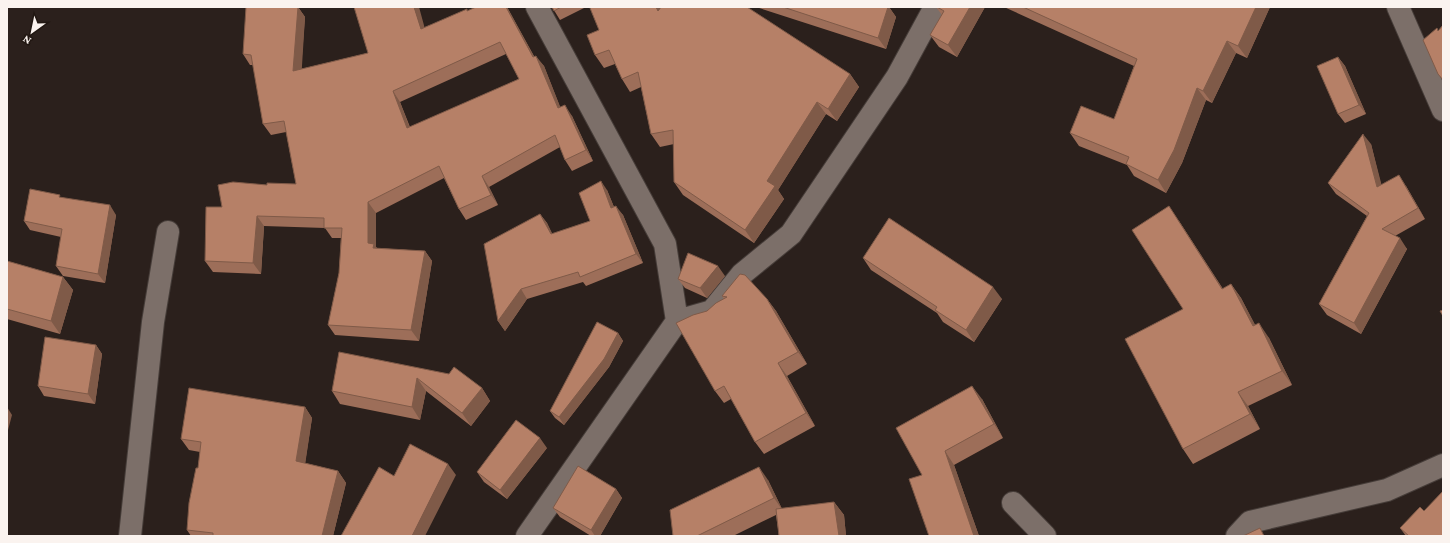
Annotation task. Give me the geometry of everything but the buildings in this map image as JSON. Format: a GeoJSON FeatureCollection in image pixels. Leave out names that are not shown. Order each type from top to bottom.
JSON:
{"type":"FeatureCollection","features":[{"type":"Feature","properties":{"kind":"street"},"geometry":{"type":"LineString","coordinates":[[537,7],[665,244],[677,321]]}},
{"type":"Feature","properties":{"kind":"street"},"geometry":{"type":"LineString","coordinates":[[527,536],[677,321],[712,311],[742,274],[791,234],[897,77],[935,7]]}},
{"type":"Feature","properties":{"kind":"street"},"geometry":{"type":"LineString","coordinates":[[1398,7],[1443,110]]}},
{"type":"Feature","properties":{"kind":"street"},"geometry":{"type":"LineString","coordinates":[[130,536],[153,322],[168,232]]}},
{"type":"Feature","properties":{"kind":"street"},"geometry":{"type":"LineString","coordinates":[[1237,536],[1250,522],[1386,490],[1443,465]]}},
{"type":"Feature","properties":{"kind":"street"},"geometry":{"type":"LineString","coordinates":[[1013,503],[1045,536]]}}]}
